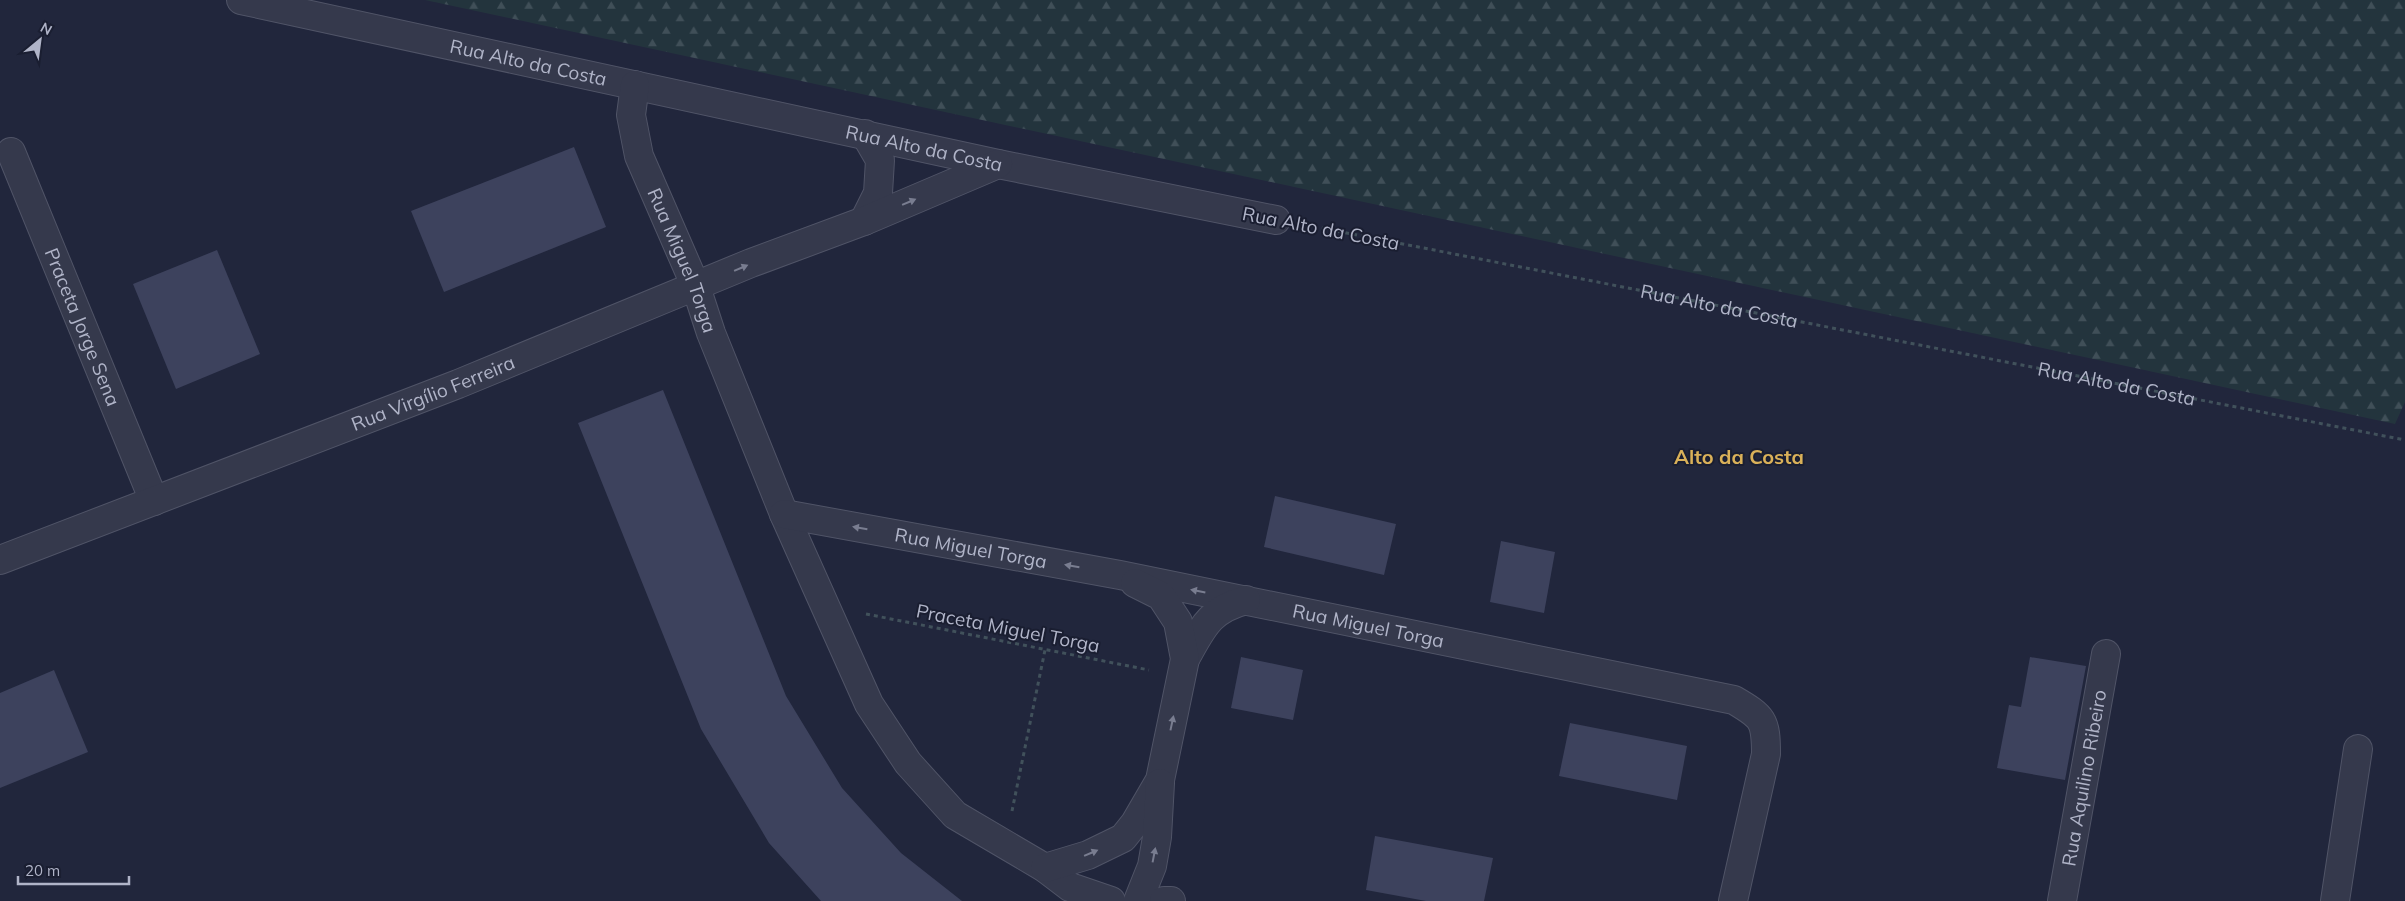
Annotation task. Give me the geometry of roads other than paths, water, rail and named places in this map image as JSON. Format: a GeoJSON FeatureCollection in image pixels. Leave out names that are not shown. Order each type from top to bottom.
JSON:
{"type":"FeatureCollection","features":[{"type":"Feature","properties":{"kind":"street","name":"Rua Alto da Costa"},"geometry":{"type":"LineString","coordinates":[[241,0],[998,164],[1276,220]]}},
{"type":"Feature","properties":{"kind":"street","name":"Rua Miguel Torga"},"geometry":{"type":"LineString","coordinates":[[635,85],[630,115],[639,156],[696,287],[711,333],[784,514],[869,704],[908,763],[955,815],[1045,868],[1070,888],[1111,901]]}},
{"type":"Feature","properties":{"kind":"street"},"geometry":{"type":"LineString","coordinates":[[864,134],[880,160],[878,192],[864,221]]}},
{"type":"Feature","properties":{"kind":"street","name":"Praceta Jorge Sena"},"geometry":{"type":"LineString","coordinates":[[11,152],[154,501]]}},
{"type":"Feature","properties":{"kind":"street","name":"Rua Virgílio Ferreira"},"geometry":{"type":"LineString","coordinates":[[0,560],[458,384],[864,221],[998,164]]}},
{"type":"Feature","properties":{"kind":"street","name":"Rua Miguel Torga"},"geometry":{"type":"LineString","coordinates":[[784,514],[1120,575],[1734,700],[1757,713],[1766,731],[1766,754],[1733,901]]}},
{"type":"Feature","properties":{"kind":"street"},"geometry":{"type":"LineString","coordinates":[[1120,575],[1161,596],[1178,622],[1185,659]]}},
{"type":"Feature","properties":{"kind":"street"},"geometry":{"type":"LineString","coordinates":[[1138,901],[1152,866],[1157,837],[1160,780],[1185,659],[1202,630],[1217,611],[1246,600]]}},
{"type":"Feature","properties":{"kind":"street","name":"Rua Aquilino Ribeiro"},"geometry":{"type":"LineString","coordinates":[[2062,901],[2106,654]]}},
{"type":"Feature","properties":{"kind":"street"},"geometry":{"type":"LineString","coordinates":[[2335,901],[2358,749]]}},
{"type":"Feature","properties":{"kind":"street"},"geometry":{"type":"LineString","coordinates":[[1045,868],[1088,855],[1123,838],[1135,823],[1160,780]]}},
{"type":"Feature","properties":{"kind":"street"},"geometry":{"type":"LineString","coordinates":[[1164,901],[1171,901]]}},
{"type":"Feature","properties":{"kind":"district","name":"Alto da Costa"},"geometry":{"type":"Point","coordinates":[1739,456]}}]}
